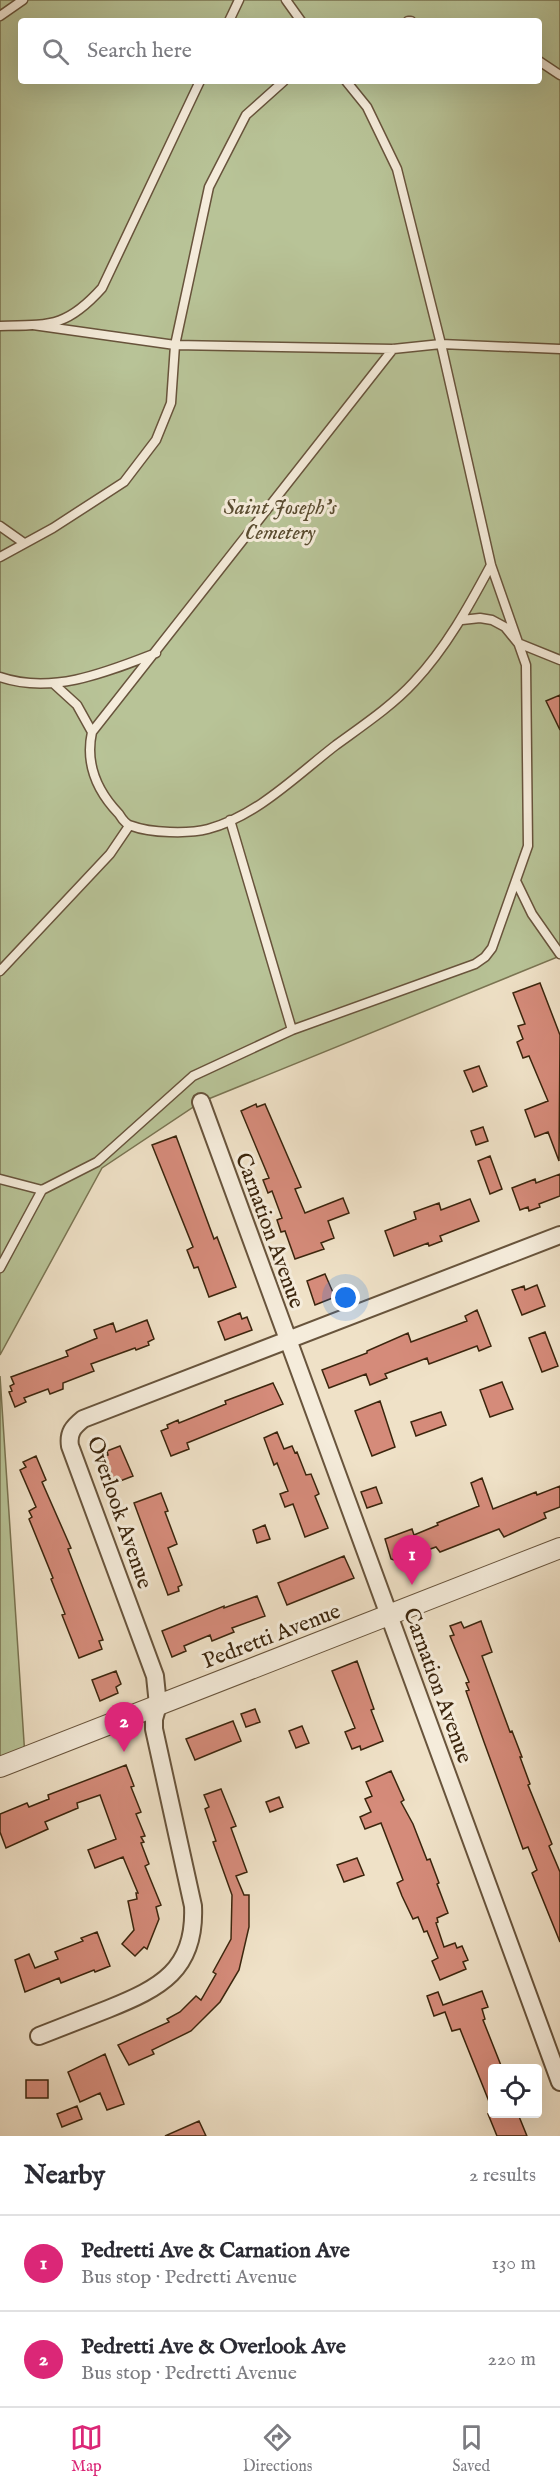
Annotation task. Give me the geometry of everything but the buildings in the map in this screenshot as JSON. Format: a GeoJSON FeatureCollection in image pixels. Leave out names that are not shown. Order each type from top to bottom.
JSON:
{"type":"FeatureCollection","features":[{"type":"Feature","properties":{"kind":"street","name":"Carnation Avenue"},"geometry":{"type":"LineString","coordinates":[[201,1102],[560,2082]]}},
{"type":"Feature","properties":{"kind":"street","name":"Overlook Avenue"},"geometry":{"type":"LineString","coordinates":[[39,2036],[145,1994],[163,1983],[188,1948],[193,1927],[193,1906],[154,1729],[158,1705],[155,1676],[70,1446],[74,1425],[83,1419],[560,1235]]}},
{"type":"Feature","properties":{"kind":"street","name":"Pedretti Avenue"},"geometry":{"type":"LineString","coordinates":[[0,1767],[560,1548]]}},
{"type":"Feature","properties":{"kind":"lane"},"geometry":{"type":"LineString","coordinates":[[0,16],[24,0]]}},
{"type":"Feature","properties":{"kind":"lane"},"geometry":{"type":"LineString","coordinates":[[230,18],[239,0]]}},
{"type":"Feature","properties":{"kind":"lane"},"geometry":{"type":"LineString","coordinates":[[286,0],[299,18]]}},
{"type":"Feature","properties":{"kind":"lane"},"geometry":{"type":"LineString","coordinates":[[542,63],[560,75]]}},
{"type":"Feature","properties":{"kind":"lane"},"geometry":{"type":"LineString","coordinates":[[33,326],[66,320],[84,308],[102,288],[199,84]]}},
{"type":"Feature","properties":{"kind":"lane"},"geometry":{"type":"LineString","coordinates":[[0,557],[53,528],[124,482],[156,440],[171,403],[175,345],[209,187],[246,115],[281,84]]}},
{"type":"Feature","properties":{"kind":"lane"},"geometry":{"type":"LineString","coordinates":[[0,1268],[42,1190],[97,1162],[193,1076],[292,1030],[475,964],[485,957],[492,948],[528,846],[525,665],[491,565],[441,344],[397,169],[367,107],[348,84]]}},
{"type":"Feature","properties":{"kind":"lane"},"geometry":{"type":"LineString","coordinates":[[0,326],[33,326],[175,345],[393,349],[441,344],[560,349]]}},
{"type":"Feature","properties":{"kind":"lane"},"geometry":{"type":"LineString","coordinates":[[393,349],[92,732],[89,747],[90,764],[97,785],[111,806],[129,826],[160,832],[207,830],[251,810],[359,728],[413,682],[462,620],[491,565]]}},
{"type":"Feature","properties":{"kind":"lane"},"geometry":{"type":"LineString","coordinates":[[0,526],[24,543]]}},
{"type":"Feature","properties":{"kind":"lane"},"geometry":{"type":"LineString","coordinates":[[462,620],[480,618],[492,620],[505,627],[518,643],[560,660]]}},
{"type":"Feature","properties":{"kind":"lane"},"geometry":{"type":"LineString","coordinates":[[0,677],[19,683],[54,684],[112,670],[157,652]]}},
{"type":"Feature","properties":{"kind":"lane"},"geometry":{"type":"LineString","coordinates":[[54,684],[77,705],[92,732]]}},
{"type":"Feature","properties":{"kind":"lane"},"geometry":{"type":"LineString","coordinates":[[230,820],[292,1030]]}},
{"type":"Feature","properties":{"kind":"lane"},"geometry":{"type":"LineString","coordinates":[[0,971],[110,854],[129,826]]}},
{"type":"Feature","properties":{"kind":"lane"},"geometry":{"type":"LineString","coordinates":[[516,881],[532,914],[560,954]]}},
{"type":"Feature","properties":{"kind":"lane"},"geometry":{"type":"LineString","coordinates":[[0,1179],[42,1190]]}},
{"type":"Feature","properties":{"kind":"green space","name":"Saint Joseph’s Cemetery"},"geometry":{"type":"Polygon","coordinates":[[[0,0],[560,0],[560,956],[201,1102],[102,1168],[0,1355],[0,0]]]}},
{"type":"Feature","properties":{"kind":"green space"},"geometry":{"type":"Polygon","coordinates":[[[0,1376],[25,1757],[0,1767],[0,1376]]]}},
{"type":"Feature","properties":{"kind":"place","name":"Pedretti Ave & Carnation Ave"},"geometry":{"type":"Point","coordinates":[412,1585]}},
{"type":"Feature","properties":{"kind":"place","name":"Pedretti Ave & Overlook Ave"},"geometry":{"type":"Point","coordinates":[124,1752]}}]}
